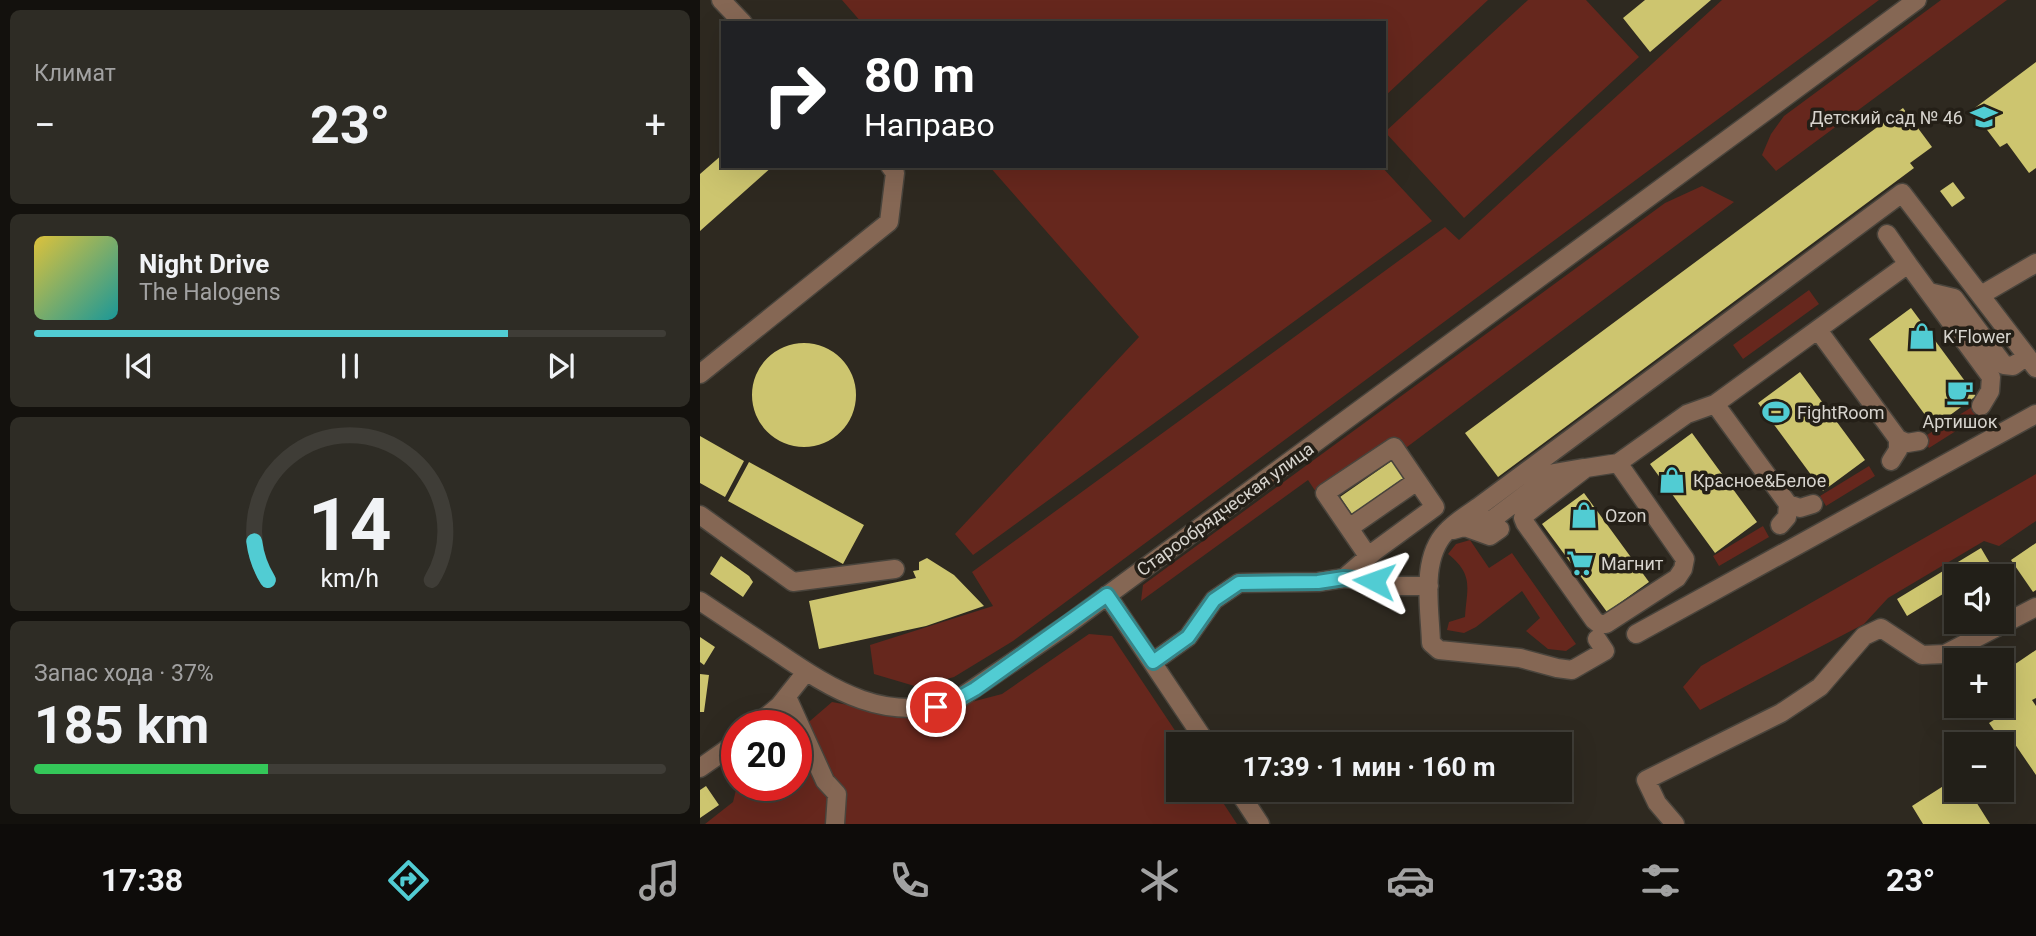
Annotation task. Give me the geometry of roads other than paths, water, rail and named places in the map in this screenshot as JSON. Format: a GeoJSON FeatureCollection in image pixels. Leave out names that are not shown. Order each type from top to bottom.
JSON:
{"type":"FeatureCollection","features":[{"type":"Feature","properties":{"kind":"street"},"geometry":{"type":"LineString","coordinates":[[721,0],[741,21]]}},
{"type":"Feature","properties":{"kind":"street","name":"Старообрядческая улица"},"geometry":{"type":"LineString","coordinates":[[700,601],[806,672],[856,699],[872,704],[916,709],[936,707],[957,699],[1107,595],[1917,0]]}},
{"type":"Feature","properties":{"kind":"street"},"geometry":{"type":"LineString","coordinates":[[700,374],[889,222],[895,173],[891,168]]}},
{"type":"Feature","properties":{"kind":"street"},"geometry":{"type":"LineString","coordinates":[[1597,639],[1605,651],[1572,670],[1520,658],[1439,650],[1431,643],[1429,586],[1433,553],[1446,532],[1902,193],[2031,362],[2004,365],[1954,298],[1929,292]]}},
{"type":"Feature","properties":{"kind":"street"},"geometry":{"type":"LineString","coordinates":[[1887,234],[1991,377],[1990,391],[1981,407]]}},
{"type":"Feature","properties":{"kind":"street"},"geometry":{"type":"LineString","coordinates":[[1981,295],[2036,263]]}},
{"type":"Feature","properties":{"kind":"street"},"geometry":{"type":"LineString","coordinates":[[1446,532],[1493,519],[1554,473],[1618,463],[1687,414],[1716,404],[1908,264]]}},
{"type":"Feature","properties":{"kind":"street"},"geometry":{"type":"LineString","coordinates":[[1818,330],[1898,439],[1907,443],[1919,442]]}},
{"type":"Feature","properties":{"kind":"street"},"geometry":{"type":"LineString","coordinates":[[1716,404],[1788,504],[1800,508],[1813,503]]}},
{"type":"Feature","properties":{"kind":"street"},"geometry":{"type":"LineString","coordinates":[[1636,634],[2036,414]]}},
{"type":"Feature","properties":{"kind":"street"},"geometry":{"type":"LineString","coordinates":[[1891,461],[1898,450],[1898,439]]}},
{"type":"Feature","properties":{"kind":"street"},"geometry":{"type":"LineString","coordinates":[[1344,578],[1368,556],[1435,507],[1394,447],[1325,494],[1368,556]]}},
{"type":"Feature","properties":{"kind":"street"},"geometry":{"type":"LineString","coordinates":[[1586,468],[1523,518],[1578,598],[1599,624],[1606,624],[1671,583],[1683,569],[1685,559],[1618,463]]}},
{"type":"Feature","properties":{"kind":"street"},"geometry":{"type":"LineString","coordinates":[[1349,528],[1417,481]]}},
{"type":"Feature","properties":{"kind":"street"},"geometry":{"type":"LineString","coordinates":[[1780,525],[1787,517],[1788,504]]}},
{"type":"Feature","properties":{"kind":"street"},"geometry":{"type":"LineString","coordinates":[[700,515],[793,582],[895,569]]}},
{"type":"Feature","properties":{"kind":"street"},"geometry":{"type":"LineString","coordinates":[[1465,527],[1490,536],[1500,530]]}},
{"type":"Feature","properties":{"kind":"street"},"geometry":{"type":"LineString","coordinates":[[1153,662],[1188,637],[1214,600],[1239,583],[1318,582],[1344,578],[1391,586],[1429,586]]}},
{"type":"Feature","properties":{"kind":"street"},"geometry":{"type":"LineString","coordinates":[[1107,595],[1199,732]]}},
{"type":"Feature","properties":{"kind":"street"},"geometry":{"type":"LineString","coordinates":[[1675,824],[1657,803],[1646,780],[1781,713],[1820,687],[1864,636],[1881,628],[1922,655],[1945,654],[2036,607]]}},
{"type":"Feature","properties":{"kind":"street"},"geometry":{"type":"LineString","coordinates":[[774,710],[806,672]]}},
{"type":"Feature","properties":{"kind":"street"},"geometry":{"type":"LineString","coordinates":[[787,697],[825,781],[837,794],[835,824]]}},
{"type":"Feature","properties":{"kind":"street"},"geometry":{"type":"LineString","coordinates":[[700,768],[721,753]]}},
{"type":"Feature","properties":{"kind":"street"},"geometry":{"type":"LineString","coordinates":[[1246,802],[1260,824]]}},
{"type":"Feature","properties":{"kind":"place","name":"Детский сад № 46"},"geometry":{"type":"Point","coordinates":[1984,117]}},
{"type":"Feature","properties":{"kind":"place","name":"K'Flower"},"geometry":{"type":"Point","coordinates":[1922,336]}},
{"type":"Feature","properties":{"kind":"place","name":"Артишок"},"geometry":{"type":"Point","coordinates":[1960,392]}},
{"type":"Feature","properties":{"kind":"place","name":"FightRoom"},"geometry":{"type":"Point","coordinates":[1776,412]}},
{"type":"Feature","properties":{"kind":"place","name":"Красное&Белое"},"geometry":{"type":"Point","coordinates":[1672,480]}},
{"type":"Feature","properties":{"kind":"place","name":"Ozon"},"geometry":{"type":"Point","coordinates":[1584,515]}},
{"type":"Feature","properties":{"kind":"place","name":"Магнит"},"geometry":{"type":"Point","coordinates":[1580,563]}}]}
